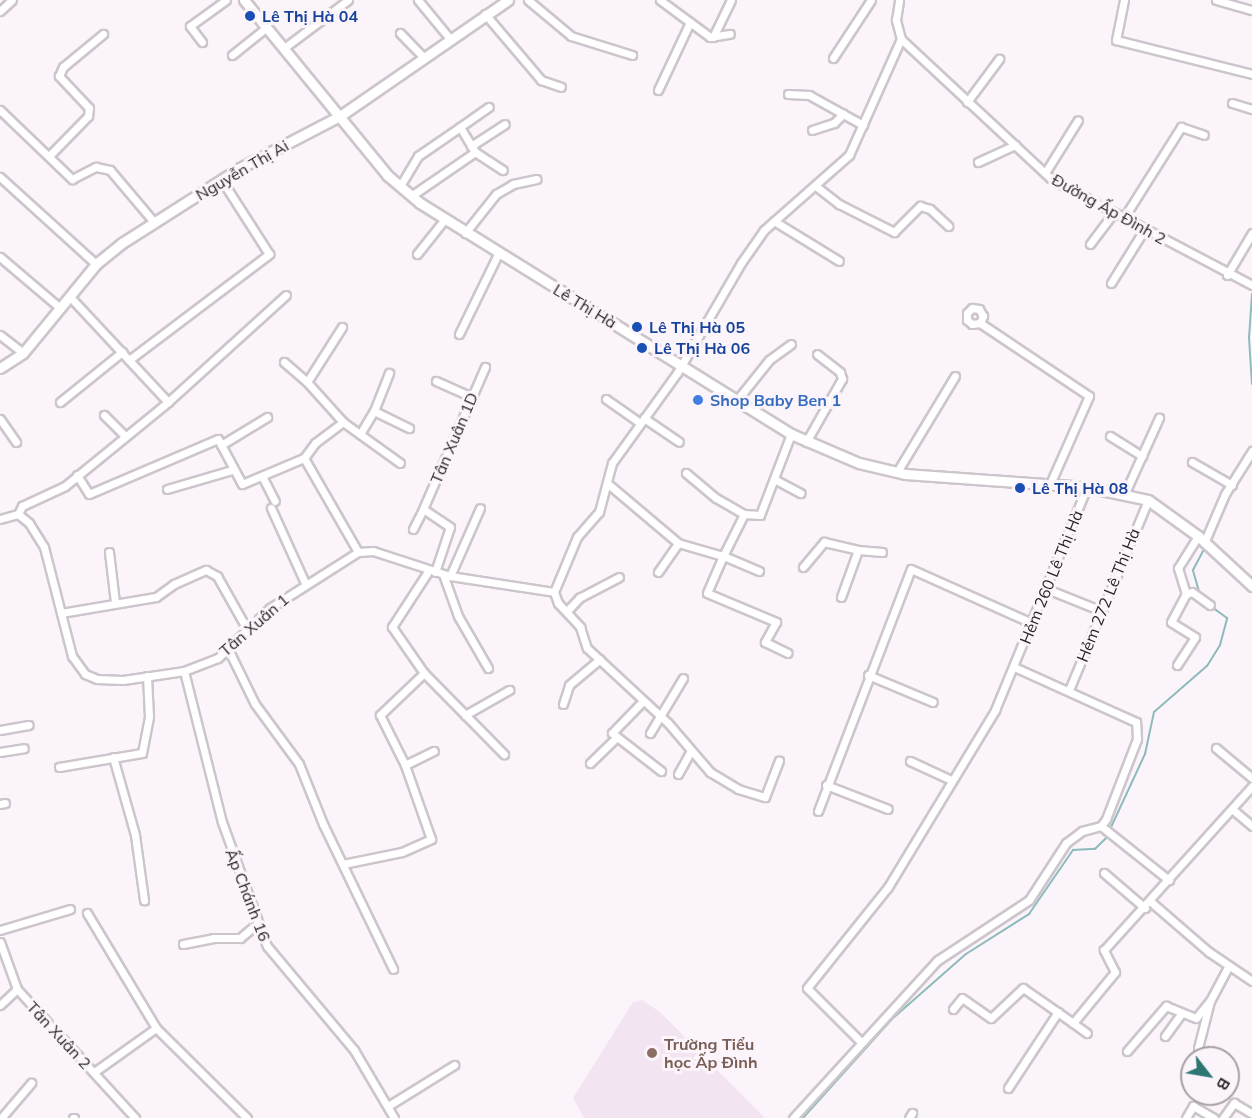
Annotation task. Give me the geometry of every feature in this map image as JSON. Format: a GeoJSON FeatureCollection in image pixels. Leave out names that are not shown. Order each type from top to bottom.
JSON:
{"type":"FeatureCollection","features":[{"type":"Feature","properties":{"kind":"street"},"geometry":{"type":"LineString","coordinates":[[0,11],[12,0]]}},
{"type":"Feature","properties":{"kind":"street"},"geometry":{"type":"LineString","coordinates":[[202,42],[190,26],[226,0]]}},
{"type":"Feature","properties":{"kind":"street","name":"Lê Thị Hà"},"geometry":{"type":"LineString","coordinates":[[244,0],[340,116],[411,196],[498,254],[791,434],[859,463],[897,472],[1087,487],[1148,500],[1201,539],[1251,584]]}},
{"type":"Feature","properties":{"kind":"street"},"geometry":{"type":"LineString","coordinates":[[284,48],[348,0]]}},
{"type":"Feature","properties":{"kind":"street"},"geometry":{"type":"LineString","coordinates":[[418,0],[451,40]]}},
{"type":"Feature","properties":{"kind":"street","name":"Nguyễn Thị Ai"},"geometry":{"type":"LineString","coordinates":[[0,368],[23,353],[96,264],[154,222],[221,179],[340,116],[508,0]]}},
{"type":"Feature","properties":{"kind":"street"},"geometry":{"type":"LineString","coordinates":[[528,0],[571,36],[632,55]]}},
{"type":"Feature","properties":{"kind":"street"},"geometry":{"type":"LineString","coordinates":[[660,0],[713,37],[730,34]]}},
{"type":"Feature","properties":{"kind":"street"},"geometry":{"type":"LineString","coordinates":[[713,37],[731,0]]}},
{"type":"Feature","properties":{"kind":"street"},"geometry":{"type":"LineString","coordinates":[[833,58],[871,0]]}},
{"type":"Feature","properties":{"kind":"street"},"geometry":{"type":"LineString","coordinates":[[554,592],[577,537],[599,512],[612,464],[682,365],[741,263],[774,221],[817,187],[849,155],[901,39],[896,20],[899,0]]}},
{"type":"Feature","properties":{"kind":"street"},"geometry":{"type":"LineString","coordinates":[[1124,0],[1116,40],[1252,74]]}},
{"type":"Feature","properties":{"kind":"street"},"geometry":{"type":"LineString","coordinates":[[1216,0],[1252,10]]}},
{"type":"Feature","properties":{"kind":"street"},"geometry":{"type":"LineString","coordinates":[[485,14],[541,80],[561,87]]}},
{"type":"Feature","properties":{"kind":"street"},"geometry":{"type":"LineString","coordinates":[[658,90],[690,22]]}},
{"type":"Feature","properties":{"kind":"street"},"geometry":{"type":"LineString","coordinates":[[232,55],[267,27]]}},
{"type":"Feature","properties":{"kind":"street"},"geometry":{"type":"LineString","coordinates":[[400,33],[424,58]]}},
{"type":"Feature","properties":{"kind":"street"},"geometry":{"type":"LineString","coordinates":[[49,156],[88,116],[89,108],[60,76],[63,67],[103,34]]}},
{"type":"Feature","properties":{"kind":"street","name":"Đường Ấp Đình 2"},"geometry":{"type":"LineString","coordinates":[[901,39],[1045,173],[1123,219],[1227,275],[1252,285]]}},
{"type":"Feature","properties":{"kind":"street"},"geometry":{"type":"LineString","coordinates":[[967,102],[999,59]]}},
{"type":"Feature","properties":{"kind":"street"},"geometry":{"type":"LineString","coordinates":[[788,94],[809,95],[863,125]]}},
{"type":"Feature","properties":{"kind":"street"},"geometry":{"type":"LineString","coordinates":[[1233,103],[1252,109]]}},
{"type":"Feature","properties":{"kind":"street"},"geometry":{"type":"LineString","coordinates":[[400,186],[418,156],[489,107]]}},
{"type":"Feature","properties":{"kind":"street"},"geometry":{"type":"LineString","coordinates":[[0,110],[72,179],[96,167],[110,170],[154,222]]}},
{"type":"Feature","properties":{"kind":"street"},"geometry":{"type":"LineString","coordinates":[[812,130],[834,123],[843,114]]}},
{"type":"Feature","properties":{"kind":"street"},"geometry":{"type":"LineString","coordinates":[[1045,173],[1078,120]]}},
{"type":"Feature","properties":{"kind":"street"},"geometry":{"type":"LineString","coordinates":[[411,196],[505,124]]}},
{"type":"Feature","properties":{"kind":"street"},"geometry":{"type":"LineString","coordinates":[[1123,219],[1181,126],[1204,135]]}},
{"type":"Feature","properties":{"kind":"street"},"geometry":{"type":"LineString","coordinates":[[460,127],[473,149],[503,170]]}},
{"type":"Feature","properties":{"kind":"street"},"geometry":{"type":"LineString","coordinates":[[978,162],[1015,145]]}},
{"type":"Feature","properties":{"kind":"street"},"geometry":{"type":"LineString","coordinates":[[0,177],[96,264]]}},
{"type":"Feature","properties":{"kind":"street"},"geometry":{"type":"LineString","coordinates":[[129,360],[269,254],[221,179]]}},
{"type":"Feature","properties":{"kind":"street"},"geometry":{"type":"LineString","coordinates":[[465,233],[496,194],[513,184],[537,179]]}},
{"type":"Feature","properties":{"kind":"street"},"geometry":{"type":"LineString","coordinates":[[817,187],[839,204],[894,232],[920,206],[930,209],[948,226]]}},
{"type":"Feature","properties":{"kind":"street"},"geometry":{"type":"LineString","coordinates":[[1090,244],[1113,213]]}},
{"type":"Feature","properties":{"kind":"street"},"geometry":{"type":"LineString","coordinates":[[417,254],[444,220]]}},
{"type":"Feature","properties":{"kind":"street"},"geometry":{"type":"LineString","coordinates":[[774,221],[839,261]]}},
{"type":"Feature","properties":{"kind":"street"},"geometry":{"type":"LineString","coordinates":[[1111,283],[1144,230]]}},
{"type":"Feature","properties":{"kind":"street"},"geometry":{"type":"LineString","coordinates":[[1227,275],[1252,233]]}},
{"type":"Feature","properties":{"kind":"street"},"geometry":{"type":"LineString","coordinates":[[459,334],[498,254]]}},
{"type":"Feature","properties":{"kind":"street"},"geometry":{"type":"LineString","coordinates":[[0,257],[59,307]]}},
{"type":"Feature","properties":{"kind":"street"},"geometry":{"type":"LineString","coordinates":[[0,519],[18,514],[22,506],[65,486],[124,435],[168,402],[286,295]]}},
{"type":"Feature","properties":{"kind":"street"},"geometry":{"type":"LineString","coordinates":[[69,296],[168,402]]}},
{"type":"Feature","properties":{"kind":"street"},"geometry":{"type":"LineString","coordinates":[[980,323],[1089,396],[1050,484]]}},
{"type":"Feature","properties":{"kind":"street"},"geometry":{"type":"LineString","coordinates":[[307,382],[342,327]]}},
{"type":"Feature","properties":{"kind":"street"},"geometry":{"type":"LineString","coordinates":[[0,335],[23,353]]}},
{"type":"Feature","properties":{"kind":"street"},"geometry":{"type":"LineString","coordinates":[[737,400],[769,360],[791,344]]}},
{"type":"Feature","properties":{"kind":"street"},"geometry":{"type":"LineString","coordinates":[[60,402],[122,352]]}},
{"type":"Feature","properties":{"kind":"street"},"geometry":{"type":"LineString","coordinates":[[806,442],[842,379],[840,372],[817,354]]}},
{"type":"Feature","properties":{"kind":"street"},"geometry":{"type":"LineString","coordinates":[[284,362],[307,382],[343,422],[400,463]]}},
{"type":"Feature","properties":{"kind":"street","name":"Tân Xuân 1D"},"geometry":{"type":"LineString","coordinates":[[413,529],[485,367]]}},
{"type":"Feature","properties":{"kind":"street"},"geometry":{"type":"LineString","coordinates":[[360,434],[374,411],[388,373]]}},
{"type":"Feature","properties":{"kind":"street"},"geometry":{"type":"LineString","coordinates":[[897,472],[956,376]]}},
{"type":"Feature","properties":{"kind":"street"},"geometry":{"type":"LineString","coordinates":[[436,381],[472,397]]}},
{"type":"Feature","properties":{"kind":"street"},"geometry":{"type":"LineString","coordinates":[[606,399],[679,442]]}},
{"type":"Feature","properties":{"kind":"street"},"geometry":{"type":"LineString","coordinates":[[374,411],[409,428]]}},
{"type":"Feature","properties":{"kind":"street"},"geometry":{"type":"LineString","coordinates":[[104,415],[124,435]]}},
{"type":"Feature","properties":{"kind":"street"},"geometry":{"type":"LineString","coordinates":[[221,446],[267,417]]}},
{"type":"Feature","properties":{"kind":"street"},"geometry":{"type":"LineString","coordinates":[[1124,495],[1159,418]]}},
{"type":"Feature","properties":{"kind":"street"},"geometry":{"type":"LineString","coordinates":[[0,419],[16,442]]}},
{"type":"Feature","properties":{"kind":"street"},"geometry":{"type":"LineString","coordinates":[[77,474],[89,494],[218,439],[232,470],[242,484],[304,458],[315,443],[343,422]]}},
{"type":"Feature","properties":{"kind":"street"},"geometry":{"type":"LineString","coordinates":[[686,473],[744,513],[755,517],[763,512],[791,434]]}},
{"type":"Feature","properties":{"kind":"street"},"geometry":{"type":"LineString","coordinates":[[1110,436],[1142,456]]}},
{"type":"Feature","properties":{"kind":"street"},"geometry":{"type":"LineString","coordinates":[[1186,594],[1178,568],[1201,539],[1229,482],[1252,451]]}},
{"type":"Feature","properties":{"kind":"street"},"geometry":{"type":"LineString","coordinates":[[304,458],[358,552],[373,551],[439,573],[554,592],[580,627],[587,648],[658,715],[710,772],[756,796],[765,797],[779,761]]}},
{"type":"Feature","properties":{"kind":"street"},"geometry":{"type":"LineString","coordinates":[[1192,462],[1229,482]]}},
{"type":"Feature","properties":{"kind":"street"},"geometry":{"type":"LineString","coordinates":[[167,489],[232,470]]}},
{"type":"Feature","properties":{"kind":"street"},"geometry":{"type":"LineString","coordinates":[[262,476],[305,583]]}},
{"type":"Feature","properties":{"kind":"street"},"geometry":{"type":"LineString","coordinates":[[774,479],[800,493]]}},
{"type":"Feature","properties":{"kind":"street"},"geometry":{"type":"LineString","coordinates":[[607,483],[678,543],[723,556],[759,571]]}},
{"type":"Feature","properties":{"kind":"street","name":"Hẻm 260 Lê Thị Hà"},"geometry":{"type":"LineString","coordinates":[[861,1042],[807,988],[888,887],[995,710],[1047,589],[1087,487]]}},
{"type":"Feature","properties":{"kind":"street","name":"Hẻm 272 Lê Thị Hà"},"geometry":{"type":"LineString","coordinates":[[1069,690],[1148,500]]}},
{"type":"Feature","properties":{"kind":"street"},"geometry":{"type":"LineString","coordinates":[[480,508],[439,573],[392,627],[424,673],[504,754]]}},
{"type":"Feature","properties":{"kind":"street"},"geometry":{"type":"LineString","coordinates":[[423,509],[450,528],[439,573],[458,616],[488,668]]}},
{"type":"Feature","properties":{"kind":"street"},"geometry":{"type":"LineString","coordinates":[[744,513],[707,593],[776,622],[765,642],[788,653]]}},
{"type":"Feature","properties":{"kind":"street","name":"Tân Xuân 1"},"geometry":{"type":"LineString","coordinates":[[18,514],[29,523],[44,547],[72,656],[85,674],[114,680],[184,671],[218,658],[270,608],[305,583],[358,552]]}},
{"type":"Feature","properties":{"kind":"street"},"geometry":{"type":"LineString","coordinates":[[803,567],[824,542],[858,550],[882,552]]}},
{"type":"Feature","properties":{"kind":"street"},"geometry":{"type":"LineString","coordinates":[[658,572],[678,543]]}},
{"type":"Feature","properties":{"kind":"street"},"geometry":{"type":"LineString","coordinates":[[842,597],[858,550]]}},
{"type":"Feature","properties":{"kind":"street"},"geometry":{"type":"LineString","coordinates":[[109,552],[115,602]]}},
{"type":"Feature","properties":{"kind":"street"},"geometry":{"type":"LineString","coordinates":[[818,811],[868,675],[911,569],[1032,623]]}},
{"type":"Feature","properties":{"kind":"street"},"geometry":{"type":"LineString","coordinates":[[61,613],[115,602],[156,597],[174,584],[206,570],[217,576],[248,631]]}},
{"type":"Feature","properties":{"kind":"street"},"geometry":{"type":"LineString","coordinates":[[567,611],[579,598],[619,577]]}},
{"type":"Feature","properties":{"kind":"street"},"geometry":{"type":"LineString","coordinates":[[1047,589],[1102,611]]}},
{"type":"Feature","properties":{"kind":"street"},"geometry":{"type":"LineString","coordinates":[[1177,665],[1195,637],[1170,621],[1186,594],[1192,592],[1210,605]]}},
{"type":"Feature","properties":{"kind":"street"},"geometry":{"type":"LineString","coordinates":[[228,649],[255,704],[299,764],[393,969]]}},
{"type":"Feature","properties":{"kind":"street"},"geometry":{"type":"LineString","coordinates":[[563,704],[569,685],[600,659]]}},
{"type":"Feature","properties":{"kind":"street"},"geometry":{"type":"LineString","coordinates":[[1014,667],[1132,717],[1139,729],[1103,828]]}},
{"type":"Feature","properties":{"kind":"street","name":"Ấp Chánh 16"},"geometry":{"type":"LineString","coordinates":[[184,671],[222,822],[267,946],[354,1050],[394,1118]]}},
{"type":"Feature","properties":{"kind":"street"},"geometry":{"type":"LineString","coordinates":[[343,864],[402,852],[430,840],[430,832],[405,765],[380,715],[424,673]]}},
{"type":"Feature","properties":{"kind":"street"},"geometry":{"type":"LineString","coordinates":[[868,675],[933,702]]}},
{"type":"Feature","properties":{"kind":"street"},"geometry":{"type":"LineString","coordinates":[[59,767],[142,753],[149,717],[147,676]]}},
{"type":"Feature","properties":{"kind":"street"},"geometry":{"type":"LineString","coordinates":[[650,733],[658,715],[682,678]]}},
{"type":"Feature","properties":{"kind":"street"},"geometry":{"type":"LineString","coordinates":[[465,715],[509,690]]}},
{"type":"Feature","properties":{"kind":"street"},"geometry":{"type":"LineString","coordinates":[[642,702],[612,733],[661,771]]}},
{"type":"Feature","properties":{"kind":"street"},"geometry":{"type":"LineString","coordinates":[[0,730],[28,725]]}},
{"type":"Feature","properties":{"kind":"street"},"geometry":{"type":"LineString","coordinates":[[590,763],[617,737]]}},
{"type":"Feature","properties":{"kind":"street"},"geometry":{"type":"LineString","coordinates":[[0,752],[24,747]]}},
{"type":"Feature","properties":{"kind":"street"},"geometry":{"type":"LineString","coordinates":[[1216,748],[1252,778]]}},
{"type":"Feature","properties":{"kind":"street"},"geometry":{"type":"LineString","coordinates":[[405,765],[434,751]]}},
{"type":"Feature","properties":{"kind":"street"},"geometry":{"type":"LineString","coordinates":[[678,774],[691,751]]}},
{"type":"Feature","properties":{"kind":"street"},"geometry":{"type":"LineString","coordinates":[[113,758],[135,835],[144,900]]}},
{"type":"Feature","properties":{"kind":"street"},"geometry":{"type":"LineString","coordinates":[[910,761],[951,780]]}},
{"type":"Feature","properties":{"kind":"street"},"geometry":{"type":"LineString","coordinates":[[826,785],[888,809]]}},
{"type":"Feature","properties":{"kind":"street"},"geometry":{"type":"LineString","coordinates":[[1074,1023],[1115,972],[1104,951],[1148,905],[1252,786]]}},
{"type":"Feature","properties":{"kind":"street"},"geometry":{"type":"LineString","coordinates":[[1232,809],[1252,826]]}},
{"type":"Feature","properties":{"kind":"street"},"geometry":{"type":"LineString","coordinates":[[793,1118],[938,960],[1029,900],[1066,843],[1082,831],[1103,828],[1169,880]]}},
{"type":"Feature","properties":{"kind":"street"},"geometry":{"type":"LineString","coordinates":[[1104,873],[1252,981]]}},
{"type":"Feature","properties":{"kind":"street"},"geometry":{"type":"LineString","coordinates":[[0,930],[70,909]]}},
{"type":"Feature","properties":{"kind":"street"},"geometry":{"type":"LineString","coordinates":[[87,913],[156,1028],[247,1118]]}},
{"type":"Feature","properties":{"kind":"street"},"geometry":{"type":"LineString","coordinates":[[183,944],[213,938],[240,938],[258,923]]}},
{"type":"Feature","properties":{"kind":"street","name":"Tân Xuân 2"},"geometry":{"type":"LineString","coordinates":[[0,942],[17,989],[135,1118]]}},
{"type":"Feature","properties":{"kind":"street"},"geometry":{"type":"LineString","coordinates":[[1127,1051],[1166,1006],[1181,1014],[1196,1018],[1210,1001],[1229,966]]}},
{"type":"Feature","properties":{"kind":"street"},"geometry":{"type":"LineString","coordinates":[[952,1009],[962,998],[991,1018],[1023,988],[1087,1034]]}},
{"type":"Feature","properties":{"kind":"street"},"geometry":{"type":"LineString","coordinates":[[0,1005],[17,989]]}},
{"type":"Feature","properties":{"kind":"street"},"geometry":{"type":"LineString","coordinates":[[1199,1046],[1210,1001]]}},
{"type":"Feature","properties":{"kind":"street"},"geometry":{"type":"LineString","coordinates":[[1008,1088],[1058,1012]]}},
{"type":"Feature","properties":{"kind":"street"},"geometry":{"type":"LineString","coordinates":[[1166,1036],[1181,1014]]}},
{"type":"Feature","properties":{"kind":"street"},"geometry":{"type":"LineString","coordinates":[[94,1072],[156,1028]]}},
{"type":"Feature","properties":{"kind":"street"},"geometry":{"type":"LineString","coordinates":[[388,1106],[454,1065]]}},
{"type":"Feature","properties":{"kind":"street"},"geometry":{"type":"LineString","coordinates":[[1,1117],[31,1083]]}},
{"type":"Feature","properties":{"kind":"street"},"geometry":{"type":"LineString","coordinates":[[1223,1118],[1234,1103],[1252,1114]]}},
{"type":"Feature","properties":{"kind":"street"},"geometry":{"type":"LineString","coordinates":[[1186,1118],[1193,1106],[1214,1118]]}},
{"type":"Feature","properties":{"kind":"shaded area","name":"Trường Tiểu học Ấp Đình"},"geometry":{"type":"Polygon","coordinates":[[[642,1000],[660,1012],[765,1118],[584,1118],[573,1098],[633,1002],[642,1000]]]}},
{"type":"Feature","properties":{"kind":"waterway"},"geometry":{"type":"LineString","coordinates":[[1252,294],[1249,338],[1252,384]]}},
{"type":"Feature","properties":{"kind":"waterway"},"geometry":{"type":"LineString","coordinates":[[1226,501],[1252,458]]}},
{"type":"Feature","properties":{"kind":"waterway"},"geometry":{"type":"LineString","coordinates":[[1200,595],[1193,570],[1205,547]]}},
{"type":"Feature","properties":{"kind":"waterway"},"geometry":{"type":"LineString","coordinates":[[803,1118],[892,1019],[966,954],[1029,914],[1073,850],[1095,849],[1106,838],[1145,754],[1154,712],[1207,666],[1220,645],[1227,618],[1212,607]]}},
{"type":"Feature","properties":{"kind":"place","name":"Lê Thị Hà 04"},"geometry":{"type":"Point","coordinates":[250,16]}},
{"type":"Feature","properties":{"kind":"place","name":"Lê Thị Hà 05"},"geometry":{"type":"Point","coordinates":[637,327]}},
{"type":"Feature","properties":{"kind":"place","name":"Lê Thị Hà 06"},"geometry":{"type":"Point","coordinates":[642,348]}},
{"type":"Feature","properties":{"kind":"place","name":"Shop Baby Ben 1"},"geometry":{"type":"Point","coordinates":[698,400]}},
{"type":"Feature","properties":{"kind":"place","name":"Lê Thị Hà 08"},"geometry":{"type":"Point","coordinates":[1020,488]}},
{"type":"Feature","properties":{"kind":"place","name":"Trường Tiểu học Ấp Đình"},"geometry":{"type":"Point","coordinates":[652,1053]}}]}
